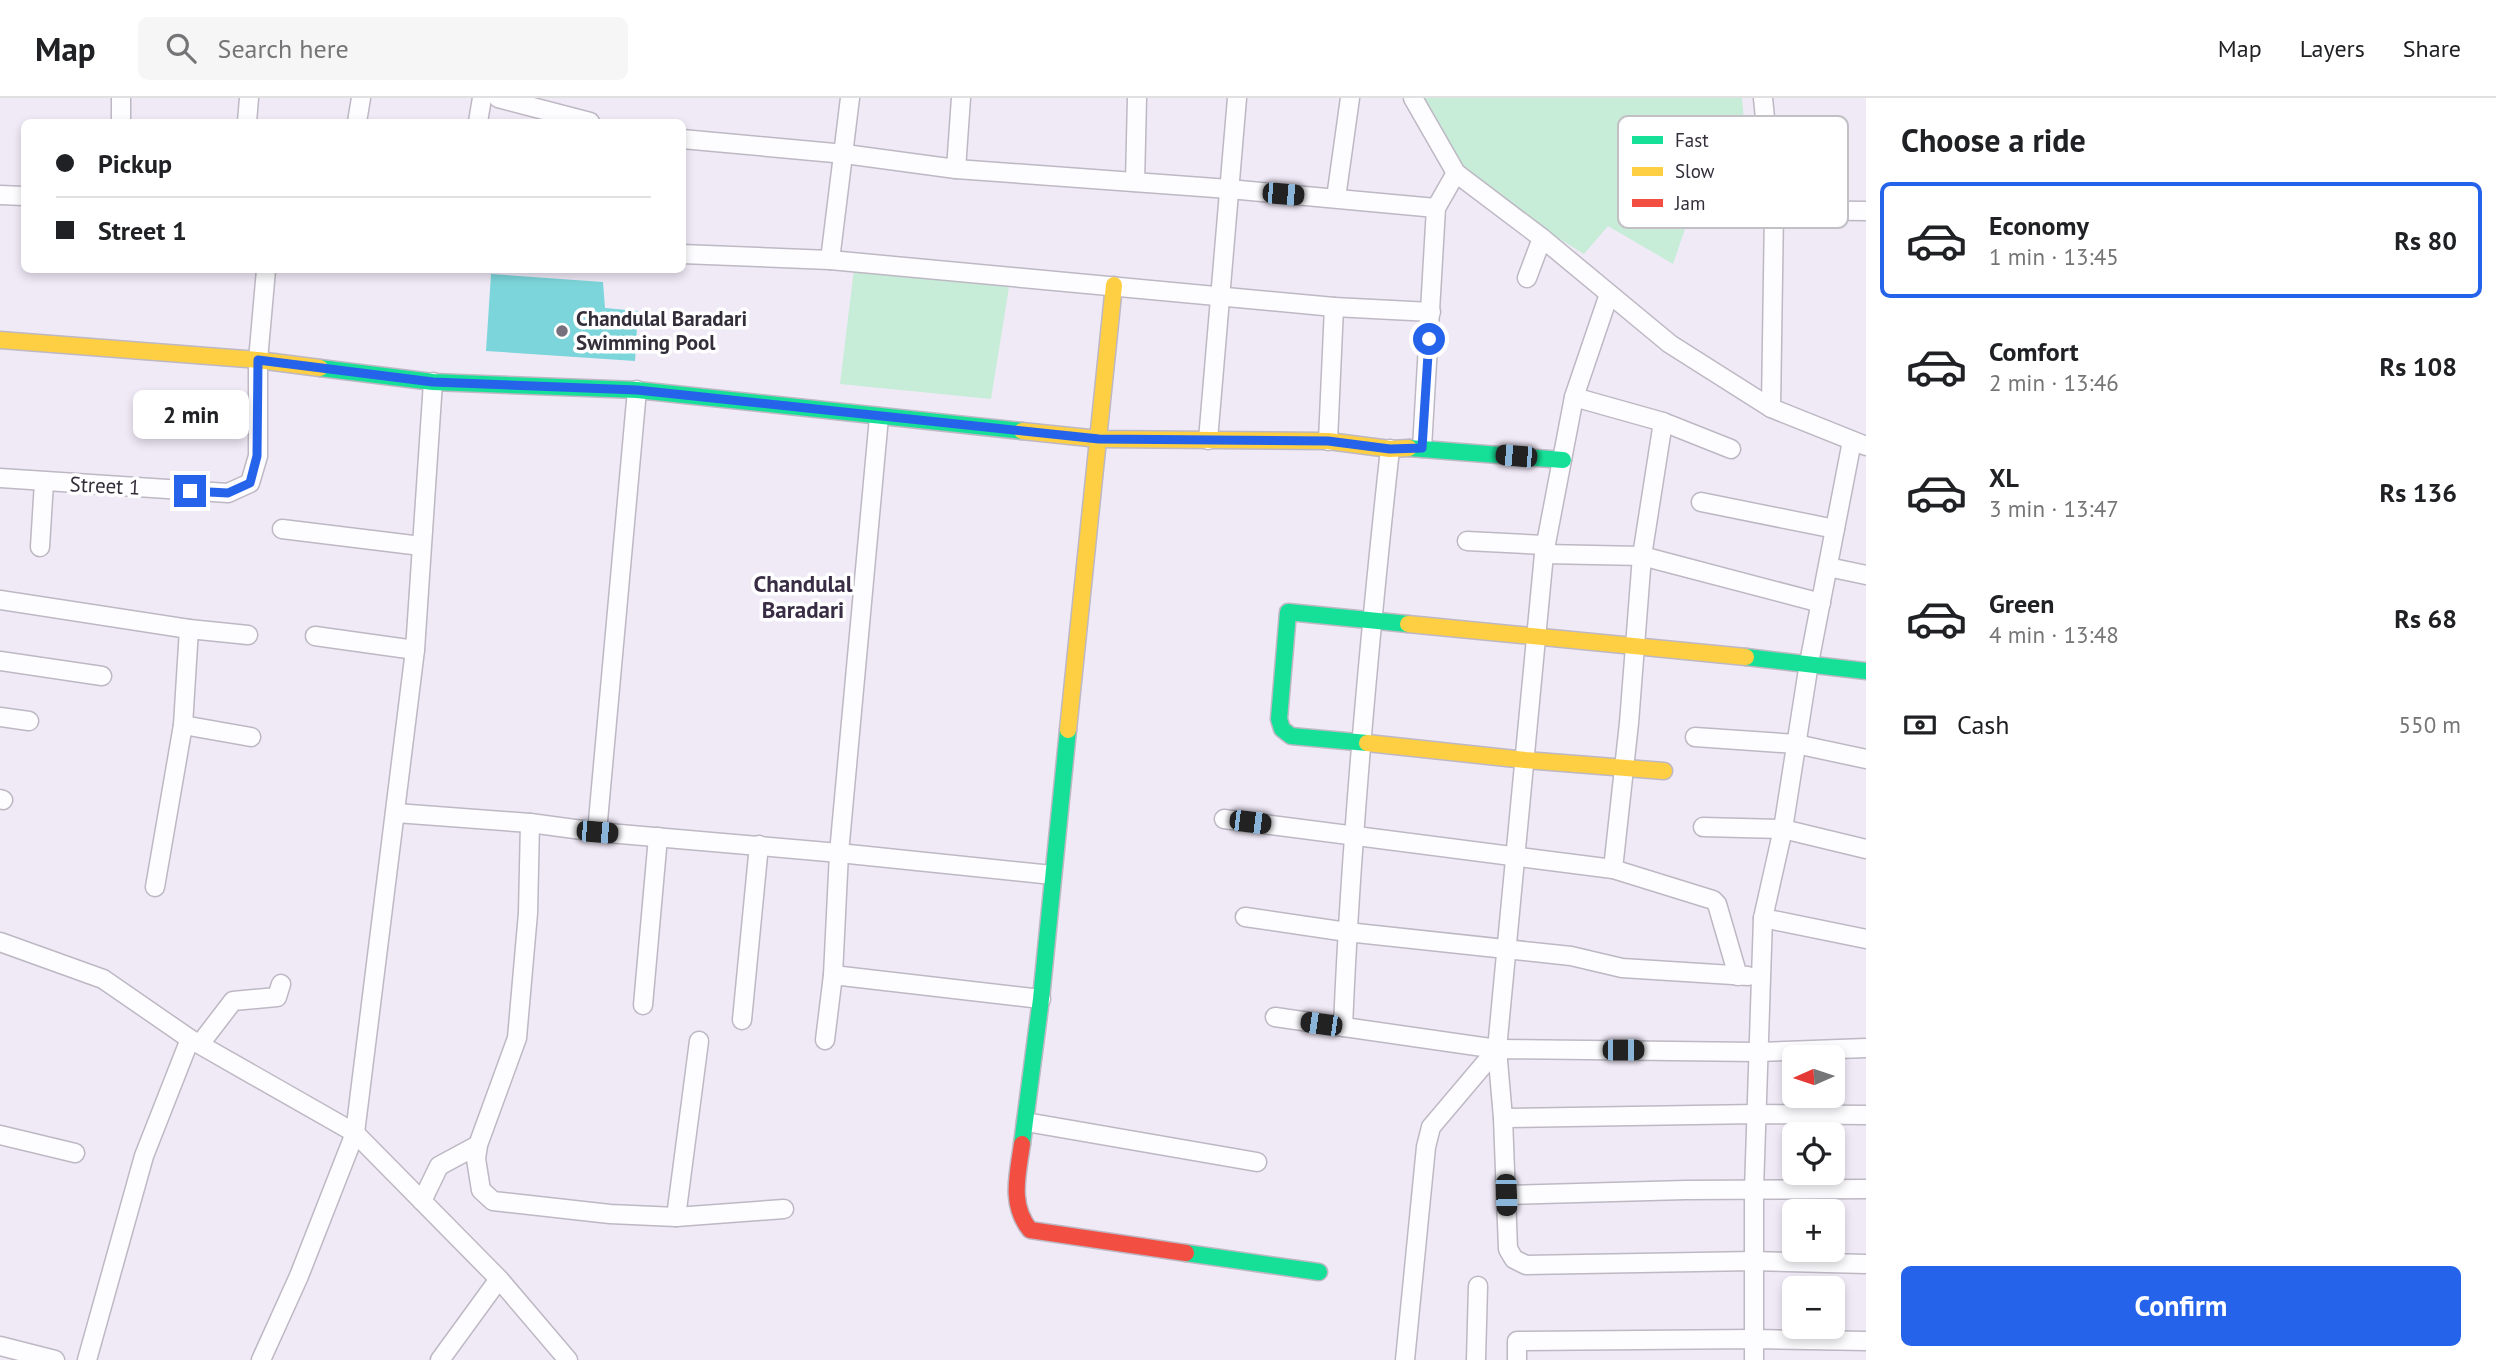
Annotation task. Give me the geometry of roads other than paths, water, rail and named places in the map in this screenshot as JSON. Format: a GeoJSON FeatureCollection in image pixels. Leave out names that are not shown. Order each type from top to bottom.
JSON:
{"type":"FeatureCollection","features":[{"type":"Feature","properties":{"kind":"street"},"geometry":{"type":"LineString","coordinates":[[121,98],[121,119]]}},
{"type":"Feature","properties":{"kind":"street"},"geometry":{"type":"LineString","coordinates":[[247,119],[249,98]]}},
{"type":"Feature","properties":{"kind":"street"},"geometry":{"type":"LineString","coordinates":[[358,119],[361,98]]}},
{"type":"Feature","properties":{"kind":"street"},"geometry":{"type":"LineString","coordinates":[[478,119],[482,98]]}},
{"type":"Feature","properties":{"kind":"street"},"geometry":{"type":"LineString","coordinates":[[498,98],[578,119]]}},
{"type":"Feature","properties":{"kind":"street"},"geometry":{"type":"LineString","coordinates":[[830,260],[850,98]]}},
{"type":"Feature","properties":{"kind":"street"},"geometry":{"type":"LineString","coordinates":[[956,169],[961,98]]}},
{"type":"Feature","properties":{"kind":"street"},"geometry":{"type":"LineString","coordinates":[[1135,182],[1137,98]]}},
{"type":"Feature","properties":{"kind":"street"},"geometry":{"type":"LineString","coordinates":[[1208,440],[1237,98]]}},
{"type":"Feature","properties":{"kind":"street"},"geometry":{"type":"LineString","coordinates":[[1336,198],[1350,98]]}},
{"type":"Feature","properties":{"kind":"street"},"geometry":{"type":"LineString","coordinates":[[1413,98],[1456,173],[1542,238],[1670,344],[1771,408],[1859,444],[1835,529],[1809,663],[1783,829],[1763,918],[1759,975],[1754,1190],[1754,1360]]}},
{"type":"Feature","properties":{"kind":"street"},"geometry":{"type":"LineString","coordinates":[[1763,98],[1765,116]]}},
{"type":"Feature","properties":{"kind":"street"},"geometry":{"type":"LineString","coordinates":[[686,139],[845,154],[956,169],[1229,189],[1436,208]]}},
{"type":"Feature","properties":{"kind":"street"},"geometry":{"type":"LineString","coordinates":[[1422,448],[1436,208],[1456,173]]}},
{"type":"Feature","properties":{"kind":"street"},"geometry":{"type":"LineString","coordinates":[[0,195],[21,197]]}},
{"type":"Feature","properties":{"kind":"street"},"geometry":{"type":"LineString","coordinates":[[1848,211],[1866,211]]}},
{"type":"Feature","properties":{"kind":"street"},"geometry":{"type":"LineString","coordinates":[[1771,408],[1774,228]]}},
{"type":"Feature","properties":{"kind":"street"},"geometry":{"type":"LineString","coordinates":[[1527,278],[1542,238]]}},
{"type":"Feature","properties":{"kind":"street"},"geometry":{"type":"LineString","coordinates":[[686,254],[830,260],[1334,307],[1431,312]]}},
{"type":"Feature","properties":{"kind":"street"},"geometry":{"type":"LineString","coordinates":[[258,360],[266,273]]}},
{"type":"Feature","properties":{"kind":"street"},"geometry":{"type":"LineString","coordinates":[[1114,285],[1041,999],[1016,1192],[1021,1219],[1030,1230],[1319,1272]]}},
{"type":"Feature","properties":{"kind":"street"},"geometry":{"type":"LineString","coordinates":[[1609,294],[1574,397],[1544,550],[1497,1049],[1503,1118],[1508,1250],[1514,1259],[1526,1265],[1754,1261],[1866,1264]]}},
{"type":"Feature","properties":{"kind":"street"},"geometry":{"type":"LineString","coordinates":[[1328,441],[1334,307]]}},
{"type":"Feature","properties":{"kind":"street"},"geometry":{"type":"LineString","coordinates":[[0,340],[258,360],[433,382],[637,390],[1099,439],[1328,441],[1390,449],[1422,448],[1563,460]]}},
{"type":"Feature","properties":{"kind":"street","name":"Street 1"},"geometry":{"type":"LineString","coordinates":[[0,478],[228,493],[250,483],[257,456],[258,360]]}},
{"type":"Feature","properties":{"kind":"street"},"geometry":{"type":"LineString","coordinates":[[261,1360],[299,1276],[355,1133],[415,650],[433,382]]}},
{"type":"Feature","properties":{"kind":"street"},"geometry":{"type":"LineString","coordinates":[[597,832],[637,390]]}},
{"type":"Feature","properties":{"kind":"street"},"geometry":{"type":"LineString","coordinates":[[1574,397],[1663,422],[1731,449]]}},
{"type":"Feature","properties":{"kind":"street"},"geometry":{"type":"LineString","coordinates":[[825,1040],[834,975],[839,852],[879,417]]}},
{"type":"Feature","properties":{"kind":"street"},"geometry":{"type":"LineString","coordinates":[[1613,869],[1642,556],[1663,422]]}},
{"type":"Feature","properties":{"kind":"street"},"geometry":{"type":"LineString","coordinates":[[1343,1027],[1347,932],[1371,620],[1390,449]]}},
{"type":"Feature","properties":{"kind":"street"},"geometry":{"type":"LineString","coordinates":[[40,547],[44,482]]}},
{"type":"Feature","properties":{"kind":"street"},"geometry":{"type":"LineString","coordinates":[[1701,502],[1835,529]]}},
{"type":"Feature","properties":{"kind":"street"},"geometry":{"type":"LineString","coordinates":[[282,529],[421,545]]}},
{"type":"Feature","properties":{"kind":"street"},"geometry":{"type":"LineString","coordinates":[[1467,541],[1544,550],[1642,556],[1821,603]]}},
{"type":"Feature","properties":{"kind":"street"},"geometry":{"type":"LineString","coordinates":[[1828,567],[1866,575]]}},
{"type":"Feature","properties":{"kind":"street"},"geometry":{"type":"LineString","coordinates":[[0,600],[189,629],[248,635]]}},
{"type":"Feature","properties":{"kind":"street"},"geometry":{"type":"LineString","coordinates":[[1664,771],[1525,760],[1362,740],[1291,736],[1282,729],[1279,719],[1288,612],[1866,670]]}},
{"type":"Feature","properties":{"kind":"street"},"geometry":{"type":"LineString","coordinates":[[155,887],[183,725],[189,629]]}},
{"type":"Feature","properties":{"kind":"street"},"geometry":{"type":"LineString","coordinates":[[315,635],[415,650]]}},
{"type":"Feature","properties":{"kind":"street"},"geometry":{"type":"LineString","coordinates":[[0,661],[102,676]]}},
{"type":"Feature","properties":{"kind":"street"},"geometry":{"type":"LineString","coordinates":[[0,717],[29,721]]}},
{"type":"Feature","properties":{"kind":"street"},"geometry":{"type":"LineString","coordinates":[[183,725],[251,737]]}},
{"type":"Feature","properties":{"kind":"street"},"geometry":{"type":"LineString","coordinates":[[1695,737],[1796,744],[1866,759]]}},
{"type":"Feature","properties":{"kind":"street"},"geometry":{"type":"LineString","coordinates":[[396,813],[839,852],[1052,875]]}},
{"type":"Feature","properties":{"kind":"street"},"geometry":{"type":"LineString","coordinates":[[1224,819],[1613,869],[1713,900],[1720,910],[1738,976]]}},
{"type":"Feature","properties":{"kind":"street"},"geometry":{"type":"LineString","coordinates":[[530,823],[528,913],[517,1038],[478,1145],[478,1181],[481,1190],[493,1201],[610,1214],[676,1217],[785,1209]]}},
{"type":"Feature","properties":{"kind":"street"},"geometry":{"type":"LineString","coordinates":[[1703,827],[1783,829],[1866,849]]}},
{"type":"Feature","properties":{"kind":"street"},"geometry":{"type":"LineString","coordinates":[[643,1005],[657,837]]}},
{"type":"Feature","properties":{"kind":"street"},"geometry":{"type":"LineString","coordinates":[[742,1020],[759,845]]}},
{"type":"Feature","properties":{"kind":"street"},"geometry":{"type":"LineString","coordinates":[[1245,917],[1347,932],[1571,956],[1622,968],[1759,975]]}},
{"type":"Feature","properties":{"kind":"street"},"geometry":{"type":"LineString","coordinates":[[1763,918],[1866,939]]}},
{"type":"Feature","properties":{"kind":"street"},"geometry":{"type":"LineString","coordinates":[[0,942],[103,979],[195,1042],[355,1133],[499,1279],[568,1360]]}},
{"type":"Feature","properties":{"kind":"street"},"geometry":{"type":"LineString","coordinates":[[834,975],[1041,999]]}},
{"type":"Feature","properties":{"kind":"street"},"geometry":{"type":"LineString","coordinates":[[87,1360],[144,1156],[195,1042],[233,1002],[277,997],[281,984]]}},
{"type":"Feature","properties":{"kind":"street"},"geometry":{"type":"LineString","coordinates":[[1275,1017],[1497,1049],[1757,1052],[1866,1048]]}},
{"type":"Feature","properties":{"kind":"street"},"geometry":{"type":"LineString","coordinates":[[676,1217],[699,1041]]}},
{"type":"Feature","properties":{"kind":"street"},"geometry":{"type":"LineString","coordinates":[[1405,1360],[1426,1147],[1431,1127],[1497,1049]]}},
{"type":"Feature","properties":{"kind":"street"},"geometry":{"type":"LineString","coordinates":[[1503,1118],[1866,1115]]}},
{"type":"Feature","properties":{"kind":"street"},"geometry":{"type":"LineString","coordinates":[[1026,1122],[1257,1162]]}},
{"type":"Feature","properties":{"kind":"street"},"geometry":{"type":"LineString","coordinates":[[0,1135],[75,1153]]}},
{"type":"Feature","properties":{"kind":"street"},"geometry":{"type":"LineString","coordinates":[[422,1201],[439,1166],[478,1145]]}},
{"type":"Feature","properties":{"kind":"street"},"geometry":{"type":"LineString","coordinates":[[1506,1195],[1866,1189]]}},
{"type":"Feature","properties":{"kind":"street"},"geometry":{"type":"LineString","coordinates":[[440,1360],[499,1279]]}},
{"type":"Feature","properties":{"kind":"street"},"geometry":{"type":"LineString","coordinates":[[1476,1360],[1478,1286]]}},
{"type":"Feature","properties":{"kind":"street"},"geometry":{"type":"LineString","coordinates":[[1517,1360],[1517,1341],[1866,1341]]}},
{"type":"Feature","properties":{"kind":"street"},"geometry":{"type":"LineString","coordinates":[[0,1346],[55,1360]]}},
{"type":"Feature","properties":{"kind":"water","name":"Chandulal Baradari Swimming Pool"},"geometry":{"type":"Polygon","coordinates":[[[491,274],[603,282],[605,308],[638,311],[635,361],[486,351],[491,274]]]}},
{"type":"Feature","properties":{"kind":"place","name":"Chandulal Baradari Swimming Pool"},"geometry":{"type":"Point","coordinates":[562,331]}},
{"type":"Feature","properties":{"kind":"district","name":"Chandulal Baradari"},"geometry":{"type":"Point","coordinates":[803,597]}}]}
